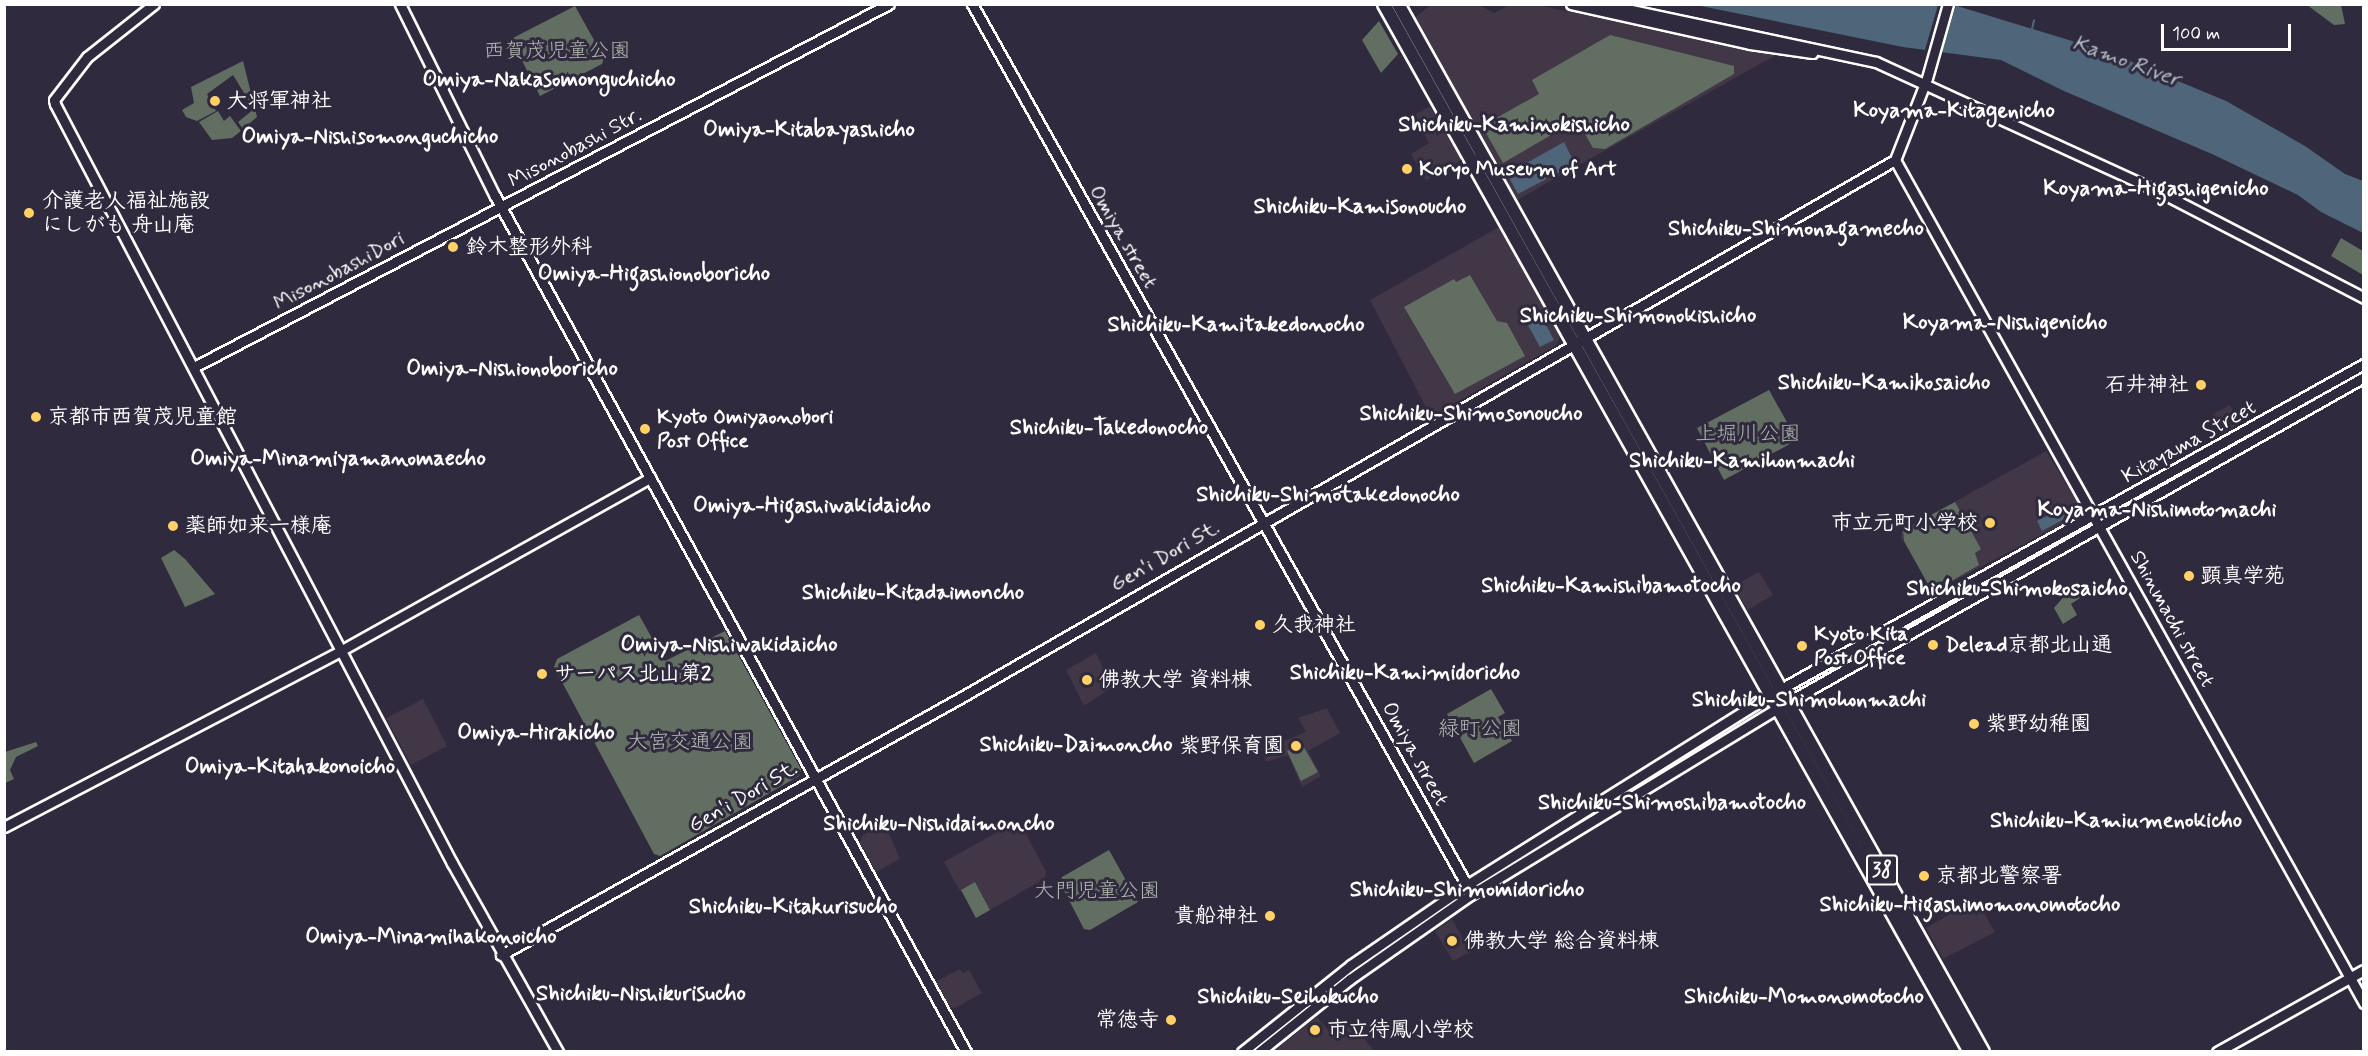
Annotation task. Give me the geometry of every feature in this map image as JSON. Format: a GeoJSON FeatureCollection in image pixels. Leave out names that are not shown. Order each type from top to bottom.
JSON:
{"type":"FeatureCollection","features":[{"type":"Feature","properties":{"kind":"main road","name":"38"},"geometry":{"type":"LineString","coordinates":[[1384,4],[1579,340],[1776,692],[1971,1052]]}},
{"type":"Feature","properties":{"kind":"main road","name":"38"},"geometry":{"type":"LineString","coordinates":[[1398,4],[1579,340]]}},
{"type":"Feature","properties":{"kind":"main road","name":"38"},"geometry":{"type":"LineString","coordinates":[[1783,705],[1983,1052]]}},
{"type":"Feature","properties":{"kind":"street"},"geometry":{"type":"LineString","coordinates":[[154,4],[87,57],[54,100],[501,955],[558,1052]]}},
{"type":"Feature","properties":{"kind":"street"},"geometry":{"type":"LineString","coordinates":[[400,4],[501,207],[966,1052]]}},
{"type":"Feature","properties":{"kind":"street","name":"Misonobashi Str."},"geometry":{"type":"LineString","coordinates":[[501,207],[889,4]]}},
{"type":"Feature","properties":{"kind":"street","name":"Omiya street"},"geometry":{"type":"LineString","coordinates":[[972,4],[1472,894]]}},
{"type":"Feature","properties":{"kind":"street"},"geometry":{"type":"LineString","coordinates":[[1570,4],[1750,44],[1887,68]]}},
{"type":"Feature","properties":{"kind":"street"},"geometry":{"type":"LineString","coordinates":[[1603,4],[1835,51],[1925,81],[2154,189],[2364,298]]}},
{"type":"Feature","properties":{"kind":"street"},"geometry":{"type":"LineString","coordinates":[[1895,160],[1925,81],[1948,4]]}},
{"type":"Feature","properties":{"kind":"street","name":"Gen'i Dori St."},"geometry":{"type":"LineString","coordinates":[[501,955],[815,777],[960,698],[1263,521],[1895,160]]}},
{"type":"Feature","properties":{"kind":"street","name":"Shinmachi street"},"geometry":{"type":"LineString","coordinates":[[1895,160],[2364,1003]]}},
{"type":"Feature","properties":{"kind":"street","name":"MisonobashiDori"},"geometry":{"type":"LineString","coordinates":[[194,367],[501,207]]}},
{"type":"Feature","properties":{"kind":"street","name":"Kitayama Street"},"geometry":{"type":"LineString","coordinates":[[1242,1052],[1351,965],[1467,885],[1776,692],[2364,364]]}},
{"type":"Feature","properties":{"kind":"street","name":"Kitayama Street"},"geometry":{"type":"LineString","coordinates":[[1259,1052],[1350,979],[1472,894],[1783,705],[2364,377]]}},
{"type":"Feature","properties":{"kind":"street"},"geometry":{"type":"LineString","coordinates":[[2322,388],[2327,397]]}},
{"type":"Feature","properties":{"kind":"street"},"geometry":{"type":"LineString","coordinates":[[4,827],[342,650],[650,478]]}},
{"type":"Feature","properties":{"kind":"street"},"geometry":{"type":"LineString","coordinates":[[2012,561],[2018,571]]}},
{"type":"Feature","properties":{"kind":"street"},"geometry":{"type":"LineString","coordinates":[[1670,757],[1677,770]]}},
{"type":"Feature","properties":{"kind":"street"},"geometry":{"type":"LineString","coordinates":[[2217,1052],[2364,970]]}},
{"type":"Feature","properties":{"kind":"shaded area"},"geometry":{"type":"Polygon","coordinates":[[[1431,5],[1479,5],[1494,13],[1509,5],[1538,5],[1776,55],[1517,200],[1414,18],[1431,5]]]}},
{"type":"Feature","properties":{"kind":"shaded area"},"geometry":{"type":"Polygon","coordinates":[[[1430,106],[1461,160],[1426,181],[1411,154],[1429,143],[1414,115],[1430,106]]]}},
{"type":"Feature","properties":{"kind":"shaded area"},"geometry":{"type":"Polygon","coordinates":[[[1499,227],[1560,336],[1557,345],[1436,414],[1429,413],[1370,300],[1499,227]]]}},
{"type":"Feature","properties":{"kind":"shaded area"},"geometry":{"type":"Polygon","coordinates":[[[2230,405],[2240,423],[2222,434],[2212,415],[2230,405]]]}},
{"type":"Feature","properties":{"kind":"shaded area","name":"市立元町小学校"},"geometry":{"type":"Polygon","coordinates":[[[2046,451],[2080,506],[2079,515],[1933,592],[1901,537],[1902,531],[2046,451]]]}},
{"type":"Feature","properties":{"kind":"shaded area"},"geometry":{"type":"Polygon","coordinates":[[[1759,572],[1773,595],[1748,610],[1733,586],[1759,572]]]}},
{"type":"Feature","properties":{"kind":"shaded area","name":"佛教大学 資料棟"},"geometry":{"type":"Polygon","coordinates":[[[1096,653],[1110,682],[1108,690],[1084,706],[1066,670],[1096,653]]]}},
{"type":"Feature","properties":{"kind":"shaded area"},"geometry":{"type":"Polygon","coordinates":[[[423,699],[447,746],[411,765],[386,718],[423,699]]]}},
{"type":"Feature","properties":{"kind":"shaded area","name":"紫野保育園"},"geometry":{"type":"Polygon","coordinates":[[[1327,708],[1340,733],[1308,751],[1321,776],[1302,787],[1288,755],[1266,762],[1262,750],[1306,732],[1298,718],[1327,708]]]}},
{"type":"Feature","properties":{"kind":"shaded area"},"geometry":{"type":"Polygon","coordinates":[[[884,822],[900,859],[876,872],[860,843],[862,836],[884,822]]]}},
{"type":"Feature","properties":{"kind":"shaded area"},"geometry":{"type":"Polygon","coordinates":[[[1015,822],[1021,824],[1046,872],[1044,879],[990,910],[975,882],[960,891],[944,862],[1015,822]]]}},
{"type":"Feature","properties":{"kind":"shaded area"},"geometry":{"type":"Polygon","coordinates":[[[1976,899],[1995,932],[1943,959],[1926,928],[1976,899]]]}},
{"type":"Feature","properties":{"kind":"shaded area","name":"佛教大学 総合資料棟"},"geometry":{"type":"Polygon","coordinates":[[[1452,919],[1470,952],[1453,961],[1435,931],[1452,919]]]}},
{"type":"Feature","properties":{"kind":"shaded area"},"geometry":{"type":"Polygon","coordinates":[[[960,969],[963,973],[969,970],[982,993],[955,1008],[949,1007],[935,982],[960,969]]]}},
{"type":"Feature","properties":{"kind":"shaded area","name":"市立待鳳小学校"},"geometry":{"type":"Polygon","coordinates":[[[1317,1017],[1334,1037],[1352,1023],[1374,1051],[1274,1051],[1317,1017]]]}},
{"type":"Feature","properties":{"kind":"green space"},"geometry":{"type":"Polygon","coordinates":[[[2307,5],[2341,5],[2345,24],[2334,25],[2307,5]]]}},
{"type":"Feature","properties":{"kind":"green space","name":"西賀茂児童公園"},"geometry":{"type":"Polygon","coordinates":[[[575,6],[604,58],[602,64],[540,96],[511,39],[575,6]]]}},
{"type":"Feature","properties":{"kind":"green space"},"geometry":{"type":"Polygon","coordinates":[[[1379,21],[1398,54],[1381,73],[1362,40],[1379,21]]]}},
{"type":"Feature","properties":{"kind":"green space"},"geometry":{"type":"Polygon","coordinates":[[[1610,35],[1734,66],[1734,74],[1605,149],[1593,148],[1577,120],[1503,163],[1482,126],[1539,94],[1532,80],[1610,35]]]}},
{"type":"Feature","properties":{"kind":"green space"},"geometry":{"type":"Polygon","coordinates":[[[243,61],[257,117],[243,129],[238,122],[254,109],[233,75],[207,94],[216,111],[197,121],[186,117],[182,110],[194,103],[191,87],[243,61]]]}},
{"type":"Feature","properties":{"kind":"green space"},"geometry":{"type":"Polygon","coordinates":[[[218,111],[224,121],[230,116],[241,131],[232,138],[212,140],[199,122],[218,111]]]}},
{"type":"Feature","properties":{"kind":"green space"},"geometry":{"type":"Polygon","coordinates":[[[2341,238],[2363,251],[2363,275],[2331,256],[2341,238]]]}},
{"type":"Feature","properties":{"kind":"green space"},"geometry":{"type":"Polygon","coordinates":[[[1470,275],[1497,321],[1507,323],[1525,356],[1455,394],[1404,307],[1454,279],[1456,282],[1470,275]]]}},
{"type":"Feature","properties":{"kind":"green space","name":"上堀川公園"},"geometry":{"type":"Polygon","coordinates":[[[1769,390],[1797,440],[1724,480],[1697,428],[1769,390]]]}},
{"type":"Feature","properties":{"kind":"green space"},"geometry":{"type":"Polygon","coordinates":[[[1955,502],[1981,549],[1975,553],[1979,565],[1936,590],[1929,586],[1904,541],[1903,530],[1955,502]]]}},
{"type":"Feature","properties":{"kind":"green space"},"geometry":{"type":"Polygon","coordinates":[[[174,550],[185,559],[215,594],[185,607],[161,558],[174,550]]]}},
{"type":"Feature","properties":{"kind":"green space"},"geometry":{"type":"Polygon","coordinates":[[[2073,586],[2080,598],[2071,604],[2077,615],[2063,624],[2054,608],[2073,586]]]}},
{"type":"Feature","properties":{"kind":"green space","name":"大宮交通公園"},"geometry":{"type":"Polygon","coordinates":[[[639,615],[665,661],[725,631],[801,769],[799,776],[660,856],[654,854],[554,667],[557,659],[639,615]]]}},
{"type":"Feature","properties":{"kind":"green space","name":"緑町公園"},"geometry":{"type":"Polygon","coordinates":[[[1491,689],[1505,713],[1498,717],[1512,741],[1474,763],[1447,714],[1491,689]]]}},
{"type":"Feature","properties":{"kind":"green space"},"geometry":{"type":"Polygon","coordinates":[[[36,742],[38,746],[16,757],[10,770],[14,779],[5,783],[5,752],[36,742]]]}},
{"type":"Feature","properties":{"kind":"green space"},"geometry":{"type":"Polygon","coordinates":[[[1302,744],[1318,772],[1301,781],[1287,751],[1302,744]]]}},
{"type":"Feature","properties":{"kind":"green space","name":"大門児童公園"},"geometry":{"type":"Polygon","coordinates":[[[1109,850],[1138,902],[1090,930],[1084,929],[1060,883],[1062,877],[1109,850]]]}},
{"type":"Feature","properties":{"kind":"green space"},"geometry":{"type":"Polygon","coordinates":[[[975,882],[990,910],[976,918],[961,890],[975,882]]]}},
{"type":"Feature","properties":{"kind":"water","name":"Kamo River"},"geometry":{"type":"Polygon","coordinates":[[[1696,5],[1954,5],[2108,52],[2226,101],[2305,146],[2345,174],[2363,181],[2363,233],[2321,212],[2298,195],[2212,154],[2064,91],[2001,60],[1903,47],[1696,5]]]}},
{"type":"Feature","properties":{"kind":"water"},"geometry":{"type":"Polygon","coordinates":[[[1564,142],[1575,164],[1518,194],[1507,174],[1564,142]]]}},
{"type":"Feature","properties":{"kind":"water"},"geometry":{"type":"Polygon","coordinates":[[[1538,310],[1554,340],[1540,347],[1524,318],[1538,310]]]}},
{"type":"Feature","properties":{"kind":"water"},"geometry":{"type":"Polygon","coordinates":[[[2066,506],[2072,515],[2042,531],[2037,521],[2066,506]]]}},
{"type":"Feature","properties":{"kind":"pier"},"geometry":{"type":"Polygon","coordinates":[[[1938,5],[1956,5],[1941,55],[1924,53],[1938,5]]]}},
{"type":"Feature","properties":{"kind":"waterway"},"geometry":{"type":"LineString","coordinates":[[2032,29],[2034,20]]}},
{"type":"Feature","properties":{"kind":"place","name":"大将軍神社"},"geometry":{"type":"Point","coordinates":[215,101]}},
{"type":"Feature","properties":{"kind":"place","name":"Koryo Museum of Art"},"geometry":{"type":"Point","coordinates":[1407,169]}},
{"type":"Feature","properties":{"kind":"place","name":"介護老人福祉施設 にしがも 舟山庵"},"geometry":{"type":"Point","coordinates":[29,213]}},
{"type":"Feature","properties":{"kind":"place","name":"鈴木整形外科"},"geometry":{"type":"Point","coordinates":[453,247]}},
{"type":"Feature","properties":{"kind":"place","name":"石井神社"},"geometry":{"type":"Point","coordinates":[2201,385]}},
{"type":"Feature","properties":{"kind":"place","name":"京都市西賀茂児童館"},"geometry":{"type":"Point","coordinates":[36,417]}},
{"type":"Feature","properties":{"kind":"place","name":"Kyoto Omiyaonobori Post Office"},"geometry":{"type":"Point","coordinates":[645,429]}},
{"type":"Feature","properties":{"kind":"place","name":"市立元町小学校"},"geometry":{"type":"Point","coordinates":[1990,523]}},
{"type":"Feature","properties":{"kind":"place","name":"薬師如来一様庵"},"geometry":{"type":"Point","coordinates":[173,526]}},
{"type":"Feature","properties":{"kind":"place","name":"顕真学苑"},"geometry":{"type":"Point","coordinates":[2189,576]}},
{"type":"Feature","properties":{"kind":"place","name":"久我神社"},"geometry":{"type":"Point","coordinates":[1260,625]}},
{"type":"Feature","properties":{"kind":"place","name":"Delead京都北山通"},"geometry":{"type":"Point","coordinates":[1933,645]}},
{"type":"Feature","properties":{"kind":"place","name":"Kyoto Kita Post Office"},"geometry":{"type":"Point","coordinates":[1802,646]}},
{"type":"Feature","properties":{"kind":"place","name":"サーパス北山第2"},"geometry":{"type":"Point","coordinates":[542,674]}},
{"type":"Feature","properties":{"kind":"place","name":"佛教大学 資料棟"},"geometry":{"type":"Point","coordinates":[1087,680]}},
{"type":"Feature","properties":{"kind":"place","name":"紫野幼稚園"},"geometry":{"type":"Point","coordinates":[1974,724]}},
{"type":"Feature","properties":{"kind":"place","name":"紫野保育園"},"geometry":{"type":"Point","coordinates":[1296,746]}},
{"type":"Feature","properties":{"kind":"place","name":"京都北警察署"},"geometry":{"type":"Point","coordinates":[1924,876]}},
{"type":"Feature","properties":{"kind":"place","name":"貴船神社"},"geometry":{"type":"Point","coordinates":[1270,916]}},
{"type":"Feature","properties":{"kind":"place","name":"佛教大学 総合資料棟"},"geometry":{"type":"Point","coordinates":[1452,941]}},
{"type":"Feature","properties":{"kind":"place","name":"常徳寺"},"geometry":{"type":"Point","coordinates":[1171,1020]}},
{"type":"Feature","properties":{"kind":"place","name":"市立待鳳小学校"},"geometry":{"type":"Point","coordinates":[1315,1030]}},
{"type":"Feature","properties":{"kind":"district","name":"Omiya-Nakasomonguchicho"},"geometry":{"type":"Point","coordinates":[549,81]}},
{"type":"Feature","properties":{"kind":"district","name":"Koyama-Kitagenicho"},"geometry":{"type":"Point","coordinates":[1954,112]}},
{"type":"Feature","properties":{"kind":"district","name":"Shichiku-Kaminokishicho"},"geometry":{"type":"Point","coordinates":[1514,126]}},
{"type":"Feature","properties":{"kind":"district","name":"Omiya-Kitabayashicho"},"geometry":{"type":"Point","coordinates":[809,131]}},
{"type":"Feature","properties":{"kind":"district","name":"Omiya-Nishisomonguchicho"},"geometry":{"type":"Point","coordinates":[370,138]}},
{"type":"Feature","properties":{"kind":"district","name":"Koyama-Higashigenicho"},"geometry":{"type":"Point","coordinates":[2156,190]}},
{"type":"Feature","properties":{"kind":"district","name":"Shichiku-Kamisonoucho"},"geometry":{"type":"Point","coordinates":[1360,208]}},
{"type":"Feature","properties":{"kind":"district","name":"Shichiku-Shimonagamecho"},"geometry":{"type":"Point","coordinates":[1796,230]}},
{"type":"Feature","properties":{"kind":"district","name":"Omiya-Higashionoboricho"},"geometry":{"type":"Point","coordinates":[654,275]}},
{"type":"Feature","properties":{"kind":"district","name":"Shichiku-Shimonokishicho"},"geometry":{"type":"Point","coordinates":[1638,317]}},
{"type":"Feature","properties":{"kind":"district","name":"Koyama-Nishigenicho"},"geometry":{"type":"Point","coordinates":[2005,324]}},
{"type":"Feature","properties":{"kind":"district","name":"Shichiku-Kamitakedonocho"},"geometry":{"type":"Point","coordinates":[1236,326]}},
{"type":"Feature","properties":{"kind":"district","name":"Omiya-Nishionoboricho"},"geometry":{"type":"Point","coordinates":[512,370]}},
{"type":"Feature","properties":{"kind":"district","name":"Shichiku-Kamikosaicho"},"geometry":{"type":"Point","coordinates":[1884,384]}},
{"type":"Feature","properties":{"kind":"district","name":"Shichiku-Shimosonoucho"},"geometry":{"type":"Point","coordinates":[1471,415]}},
{"type":"Feature","properties":{"kind":"district","name":"Shichiku-Takedonocho"},"geometry":{"type":"Point","coordinates":[1109,429]}},
{"type":"Feature","properties":{"kind":"district","name":"Omiya-Minamiyamanomaecho"},"geometry":{"type":"Point","coordinates":[338,460]}},
{"type":"Feature","properties":{"kind":"district","name":"Shichiku-Kamihonmachi"},"geometry":{"type":"Point","coordinates":[1742,462]}},
{"type":"Feature","properties":{"kind":"district","name":"Shichiku-Shimotakedonocho"},"geometry":{"type":"Point","coordinates":[1328,496]}},
{"type":"Feature","properties":{"kind":"district","name":"Omiya-Higashiwakidaicho"},"geometry":{"type":"Point","coordinates":[812,507]}},
{"type":"Feature","properties":{"kind":"district","name":"Koyama-Nishimotomachi"},"geometry":{"type":"Point","coordinates":[2157,511]}},
{"type":"Feature","properties":{"kind":"district","name":"Shichiku-Kamishibamotocho"},"geometry":{"type":"Point","coordinates":[1611,587]}},
{"type":"Feature","properties":{"kind":"district","name":"Shichiku-Shimokosaicho"},"geometry":{"type":"Point","coordinates":[2017,590]}},
{"type":"Feature","properties":{"kind":"district","name":"Shichiku-Kitadaimoncho"},"geometry":{"type":"Point","coordinates":[913,594]}},
{"type":"Feature","properties":{"kind":"district","name":"Omiya-Nishiwakidaicho"},"geometry":{"type":"Point","coordinates":[729,646]}},
{"type":"Feature","properties":{"kind":"district","name":"Shichiku-Kamimidoricho"},"geometry":{"type":"Point","coordinates":[1405,674]}},
{"type":"Feature","properties":{"kind":"district","name":"Shichiku-Shimohonmachi"},"geometry":{"type":"Point","coordinates":[1809,701]}},
{"type":"Feature","properties":{"kind":"district","name":"Omiya-Hirakicho"},"geometry":{"type":"Point","coordinates":[536,734]}},
{"type":"Feature","properties":{"kind":"district","name":"Shichiku-Daimoncho"},"geometry":{"type":"Point","coordinates":[1076,746]}},
{"type":"Feature","properties":{"kind":"district","name":"Omiya-Kitahakonoicho"},"geometry":{"type":"Point","coordinates":[290,768]}},
{"type":"Feature","properties":{"kind":"district","name":"Shichiku-Shimoshibamotocho"},"geometry":{"type":"Point","coordinates":[1672,804]}},
{"type":"Feature","properties":{"kind":"district","name":"Shichiku-Kamiumenokicho"},"geometry":{"type":"Point","coordinates":[2116,822]}},
{"type":"Feature","properties":{"kind":"district","name":"Shichiku-Nishidaimoncho"},"geometry":{"type":"Point","coordinates":[939,825]}},
{"type":"Feature","properties":{"kind":"district","name":"Shichiku-Shimomidoricho"},"geometry":{"type":"Point","coordinates":[1467,891]}},
{"type":"Feature","properties":{"kind":"district","name":"Shichiku-Higashimomonomotocho"},"geometry":{"type":"Point","coordinates":[1970,906]}},
{"type":"Feature","properties":{"kind":"district","name":"Shichiku-Kitakurisucho"},"geometry":{"type":"Point","coordinates":[793,908]}},
{"type":"Feature","properties":{"kind":"district","name":"Omiya-Minamihakonoicho"},"geometry":{"type":"Point","coordinates":[431,938]}},
{"type":"Feature","properties":{"kind":"district","name":"Shichiku-Nishikurisucho"},"geometry":{"type":"Point","coordinates":[641,995]}},
{"type":"Feature","properties":{"kind":"district","name":"Shichiku-Seihokucho"},"geometry":{"type":"Point","coordinates":[1288,998]}},
{"type":"Feature","properties":{"kind":"district","name":"Shichiku-Momonomotocho"},"geometry":{"type":"Point","coordinates":[1804,998]}}]}
